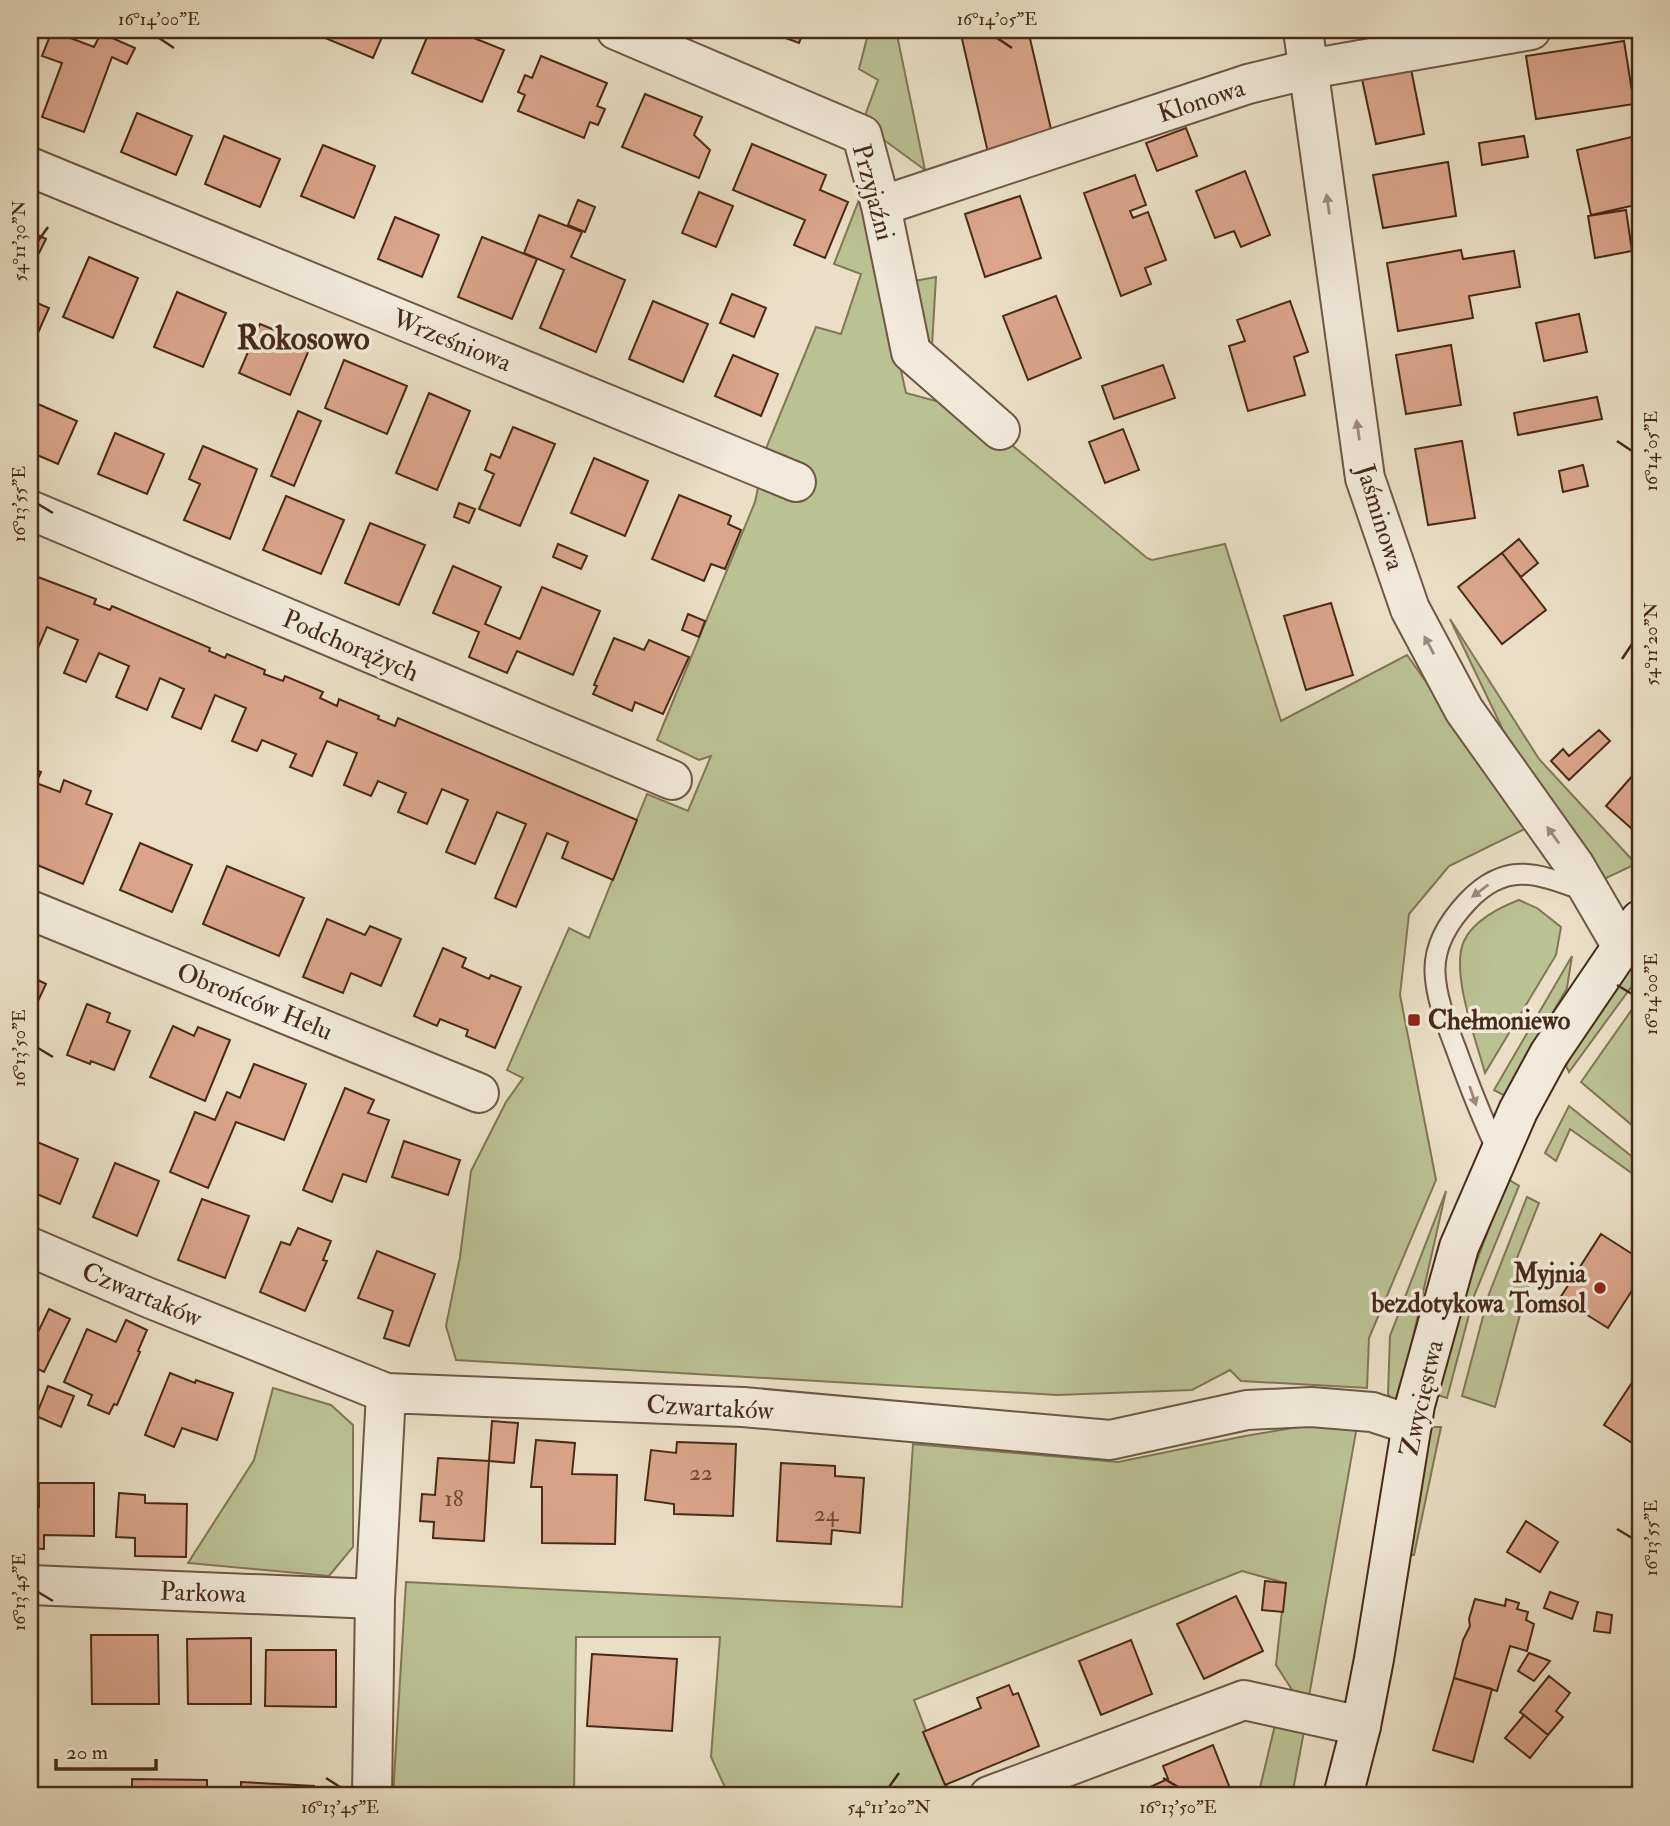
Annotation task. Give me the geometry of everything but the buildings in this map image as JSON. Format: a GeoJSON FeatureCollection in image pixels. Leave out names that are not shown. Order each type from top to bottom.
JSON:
{"type":"FeatureCollection","features":[{"type":"Feature","properties":{"kind":"street","name":"Przyjaźni"},"geometry":{"type":"LineString","coordinates":[[616,30],[862,135],[881,206],[911,352],[1000,430]]}},
{"type":"Feature","properties":{"kind":"street","name":"Jaśminowa"},"geometry":{"type":"LineString","coordinates":[[1303,30],[1365,478],[1410,609],[1464,710],[1575,866],[1590,892],[1631,932]]}},
{"type":"Feature","properties":{"kind":"street","name":"Klonowa"},"geometry":{"type":"LineString","coordinates":[[881,206],[1248,84],[1309,69],[1531,30]]}},
{"type":"Feature","properties":{"kind":"street","name":"Wrześniowa"},"geometry":{"type":"LineString","coordinates":[[30,167],[796,482]]}},
{"type":"Feature","properties":{"kind":"street","name":"Podchorążych"},"geometry":{"type":"LineString","coordinates":[[30,510],[672,780]]}},
{"type":"Feature","properties":{"kind":"street","name":"Obrońców Helu"},"geometry":{"type":"LineString","coordinates":[[30,910],[479,1093]]}},
{"type":"Feature","properties":{"kind":"street","name":"Zwycięstwa"},"geometry":{"type":"LineString","coordinates":[[1343,1796],[1361,1726],[1415,1405],[1459,1247],[1518,1111],[1549,1054],[1631,932]]}},
{"type":"Feature","properties":{"kind":"street","name":"Czwartaków"},"geometry":{"type":"LineString","coordinates":[[30,1247],[386,1393],[743,1407],[1110,1440],[1247,1410],[1311,1407],[1372,1412],[1412,1425]]}},
{"type":"Feature","properties":{"kind":"street"},"geometry":{"type":"LineString","coordinates":[[372,1796],[375,1599],[386,1393]]}},
{"type":"Feature","properties":{"kind":"street","name":"Parkowa"},"geometry":{"type":"LineString","coordinates":[[30,1585],[375,1599]]}},
{"type":"Feature","properties":{"kind":"street"},"geometry":{"type":"LineString","coordinates":[[989,1796],[1244,1700],[1361,1726]]}},
{"type":"Feature","properties":{"kind":"lane"},"geometry":{"type":"LineString","coordinates":[[1499,1154],[1478,1110],[1439,1000],[1434,970],[1440,940],[1456,913],[1480,888],[1511,873],[1537,876],[1590,892]]}},
{"type":"Feature","properties":{"kind":"green space"},"geometry":{"type":"Polygon","coordinates":[[[869,30],[896,30],[925,170],[862,124],[878,80],[859,69],[869,30]]]}},
{"type":"Feature","properties":{"kind":"green space"},"geometry":{"type":"Polygon","coordinates":[[[859,200],[879,271],[906,393],[1014,422],[1013,446],[1147,558],[1152,560],[1225,544],[1281,721],[1407,655],[1529,827],[1449,866],[1409,914],[1400,995],[1436,1180],[1369,1338],[1367,1388],[1241,1381],[1230,1370],[1192,1390],[1057,1395],[456,1360],[446,1326],[460,1257],[471,1171],[506,1102],[523,1078],[507,1070],[569,928],[589,938],[647,794],[688,811],[711,756],[699,760],[657,740],[755,502],[767,446],[816,327],[841,334],[861,274],[834,264],[859,200]]]}},
{"type":"Feature","properties":{"kind":"green space"},"geometry":{"type":"Polygon","coordinates":[[[936,277],[932,346],[919,341],[914,281],[936,277]]]}},
{"type":"Feature","properties":{"kind":"green space"},"geometry":{"type":"Polygon","coordinates":[[[1450,619],[1539,759],[1636,864],[1604,879],[1503,730],[1450,619]]]}},
{"type":"Feature","properties":{"kind":"green space"},"geometry":{"type":"Polygon","coordinates":[[[1519,900],[1537,908],[1561,927],[1556,955],[1485,1073],[1462,987],[1461,954],[1468,934],[1480,921],[1519,900]]]}},
{"type":"Feature","properties":{"kind":"green space"},"geometry":{"type":"Polygon","coordinates":[[[1640,951],[1640,975],[1569,1072],[1566,1066],[1572,1053],[1640,951]]]}},
{"type":"Feature","properties":{"kind":"green space"},"geometry":{"type":"Polygon","coordinates":[[[1572,956],[1567,988],[1505,1096],[1494,1090],[1572,956]]]}},
{"type":"Feature","properties":{"kind":"green space"},"geometry":{"type":"Polygon","coordinates":[[[1640,998],[1640,1132],[1581,1082],[1640,998]]]}},
{"type":"Feature","properties":{"kind":"green space"},"geometry":{"type":"Polygon","coordinates":[[[1569,1106],[1640,1163],[1640,1179],[1570,1129],[1556,1161],[1545,1153],[1569,1106]]]}},
{"type":"Feature","properties":{"kind":"green space"},"geometry":{"type":"Polygon","coordinates":[[[1508,1179],[1519,1186],[1474,1296],[1447,1398],[1437,1395],[1462,1299],[1508,1179]]]}},
{"type":"Feature","properties":{"kind":"green space"},"geometry":{"type":"Polygon","coordinates":[[[1446,1191],[1397,1408],[1388,1394],[1390,1336],[1446,1191]]]}},
{"type":"Feature","properties":{"kind":"green space"},"geometry":{"type":"Polygon","coordinates":[[[1527,1197],[1539,1203],[1515,1263],[1530,1278],[1495,1407],[1462,1396],[1489,1294],[1527,1197]]]}},
{"type":"Feature","properties":{"kind":"green space"},"geometry":{"type":"Polygon","coordinates":[[[273,1388],[331,1405],[353,1425],[353,1547],[329,1576],[188,1563],[254,1460],[273,1388]]]}},
{"type":"Feature","properties":{"kind":"green space"},"geometry":{"type":"Polygon","coordinates":[[[1310,1425],[1357,1426],[1308,1702],[1298,1699],[1276,1665],[1285,1583],[1242,1571],[914,1700],[951,1796],[729,1796],[711,1757],[720,1637],[576,1637],[574,1796],[393,1796],[406,1582],[902,1607],[913,1444],[1118,1462],[1310,1425]]]}},
{"type":"Feature","properties":{"kind":"green space"},"geometry":{"type":"Polygon","coordinates":[[[1428,1427],[1441,1427],[1414,1555],[1409,1555],[1428,1427]]]}},
{"type":"Feature","properties":{"kind":"green space"},"geometry":{"type":"Polygon","coordinates":[[[1275,1725],[1304,1731],[1292,1796],[1258,1796],[1275,1725]]]}},
{"type":"Feature","properties":{"kind":"place","name":"Chełmoniewo"},"geometry":{"type":"Point","coordinates":[1414,1020]}},
{"type":"Feature","properties":{"kind":"place","name":"Myjnia bezdotykowa Tomsol"},"geometry":{"type":"Point","coordinates":[1600,1288]}},
{"type":"Feature","properties":{"kind":"district","name":"Rokosowo"},"geometry":{"type":"Point","coordinates":[303,337]}}]}
